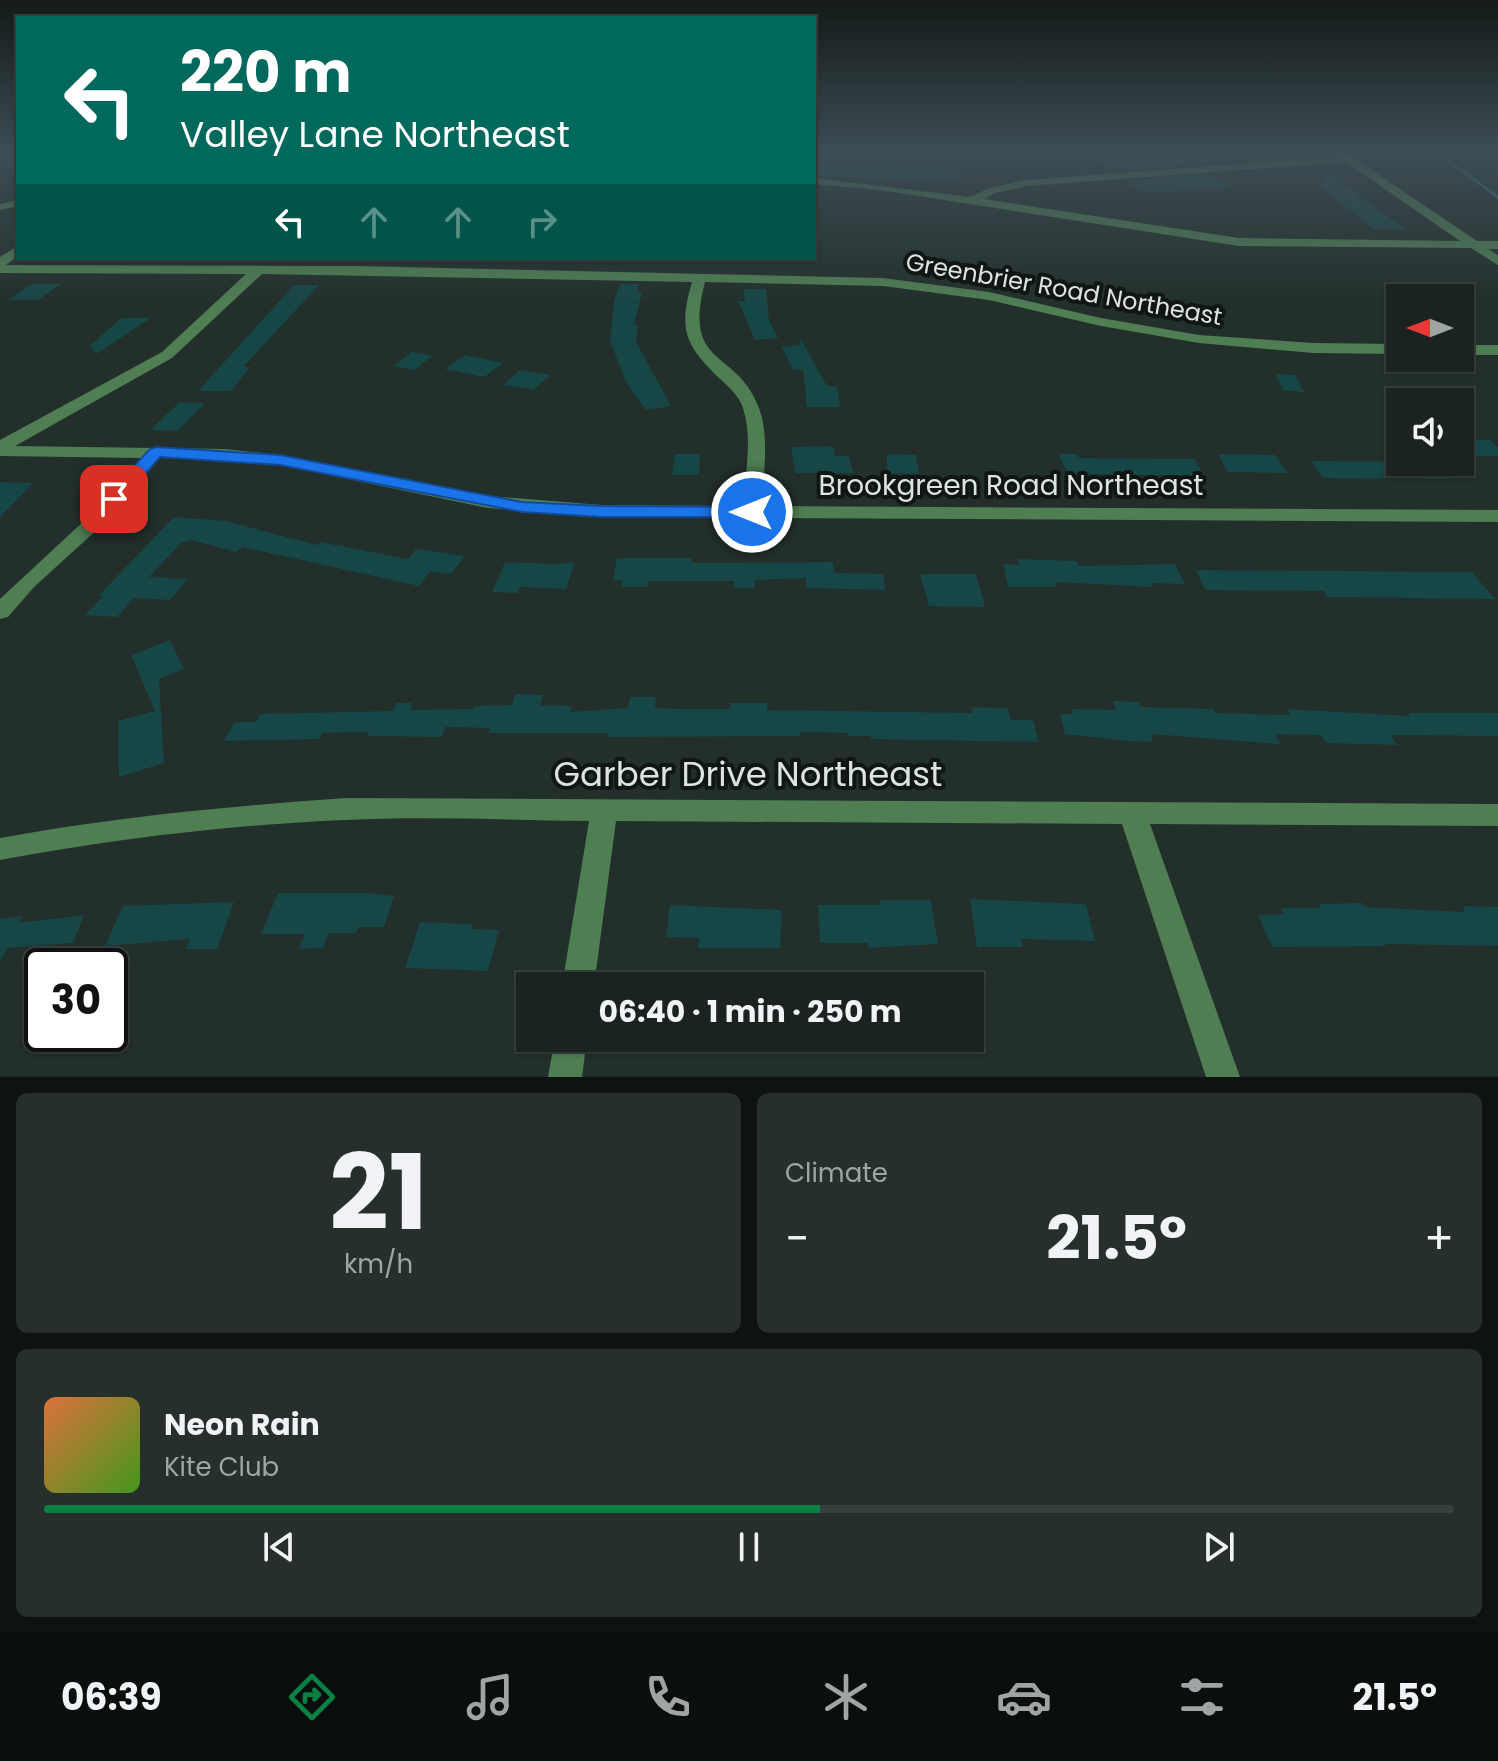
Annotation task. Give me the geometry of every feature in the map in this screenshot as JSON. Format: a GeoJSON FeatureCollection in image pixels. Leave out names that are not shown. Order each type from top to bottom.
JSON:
{"type":"FeatureCollection","features":[{"type":"Feature","properties":{"kind":"street"},"geometry":{"type":"LineString","coordinates":[[993,204],[1239,242],[1498,245]]}},
{"type":"Feature","properties":{"kind":"street"},"geometry":{"type":"LineString","coordinates":[[1413,204],[1498,261]]}},
{"type":"Feature","properties":{"kind":"street"},"geometry":{"type":"LineString","coordinates":[[2,269],[16,252]]}},
{"type":"Feature","properties":{"kind":"street"},"geometry":{"type":"LineString","coordinates":[[2,269],[22,260]]}},
{"type":"Feature","properties":{"kind":"street","name":"Greenbrier Road Northeast"},"geometry":{"type":"LineString","coordinates":[[2,269],[700,277],[919,285],[1199,339],[1298,348],[1386,349]]}},
{"type":"Feature","properties":{"kind":"street"},"geometry":{"type":"LineString","coordinates":[[0,449],[167,355],[257,271]]}},
{"type":"Feature","properties":{"kind":"street"},"geometry":{"type":"LineString","coordinates":[[700,277],[691,315],[694,339],[737,384],[750,405],[754,423],[752,512]]}},
{"type":"Feature","properties":{"kind":"street"},"geometry":{"type":"LineString","coordinates":[[1474,350],[1498,350]]}},
{"type":"Feature","properties":{"kind":"street","name":"Brookgreen Road Northeast"},"geometry":{"type":"LineString","coordinates":[[0,449],[156,452],[280,460],[522,507],[601,511],[1498,516]]}},
{"type":"Feature","properties":{"kind":"street"},"geometry":{"type":"LineString","coordinates":[[0,612],[27,582],[93,523],[156,452]]}},
{"type":"Feature","properties":{"kind":"street","name":"Garber Drive Northeast"},"geometry":{"type":"LineString","coordinates":[[0,849],[66,835],[222,816],[347,809],[1498,815]]}},
{"type":"Feature","properties":{"kind":"street"},"geometry":{"type":"LineString","coordinates":[[580,972],[604,810]]}},
{"type":"Feature","properties":{"kind":"street"},"geometry":{"type":"LineString","coordinates":[[1132,812],[1223,1077]]}},
{"type":"Feature","properties":{"kind":"street"},"geometry":{"type":"LineString","coordinates":[[565,1077],[569,1052]]}},
{"type":"Feature","properties":{"kind":"building"},"geometry":{"type":"Polygon","coordinates":[[[1343,204],[1371,204],[1405,229],[1374,229],[1343,204]]]}},
{"type":"Feature","properties":{"kind":"building"},"geometry":{"type":"Polygon","coordinates":[[[31,284],[61,284],[38,300],[8,300],[31,284]]]}},
{"type":"Feature","properties":{"kind":"building"},"geometry":{"type":"Polygon","coordinates":[[[620,284],[639,284],[637,292],[642,292],[634,325],[638,325],[636,342],[671,406],[646,410],[626,382],[610,341],[614,301],[620,284]]]}},
{"type":"Feature","properties":{"kind":"building"},"geometry":{"type":"Polygon","coordinates":[[[294,285],[319,285],[243,367],[250,367],[231,391],[198,391],[294,285]]]}},
{"type":"Feature","properties":{"kind":"building"},"geometry":{"type":"Polygon","coordinates":[[[744,289],[766,289],[769,320],[778,338],[755,340],[738,301],[745,301],[744,289]]]}},
{"type":"Feature","properties":{"kind":"building"},"geometry":{"type":"Polygon","coordinates":[[[121,318],[151,318],[96,354],[90,346],[121,318]]]}},
{"type":"Feature","properties":{"kind":"building"},"geometry":{"type":"Polygon","coordinates":[[[800,337],[827,386],[837,386],[840,407],[807,407],[803,369],[793,370],[782,347],[801,345],[800,337]]]}},
{"type":"Feature","properties":{"kind":"building"},"geometry":{"type":"Polygon","coordinates":[[[412,352],[433,356],[414,370],[393,366],[412,352]]]}},
{"type":"Feature","properties":{"kind":"building"},"geometry":{"type":"Polygon","coordinates":[[[465,355],[503,363],[484,377],[445,369],[465,355]]]}},
{"type":"Feature","properties":{"kind":"building"},"geometry":{"type":"Polygon","coordinates":[[[520,370],[551,375],[533,390],[503,385],[520,370]]]}},
{"type":"Feature","properties":{"kind":"building"},"geometry":{"type":"Polygon","coordinates":[[[1275,374],[1295,375],[1304,392],[1283,390],[1275,374]]]}},
{"type":"Feature","properties":{"kind":"building"},"geometry":{"type":"Polygon","coordinates":[[[180,402],[205,403],[178,431],[150,430],[180,402]]]}},
{"type":"Feature","properties":{"kind":"building"},"geometry":{"type":"Polygon","coordinates":[[[1474,440],[1490,440],[1498,448],[1498,456],[1475,456],[1474,440]]]}},
{"type":"Feature","properties":{"kind":"building"},"geometry":{"type":"Polygon","coordinates":[[[833,446],[835,456],[849,456],[853,473],[795,473],[791,447],[833,446]]]}},
{"type":"Feature","properties":{"kind":"building"},"geometry":{"type":"Polygon","coordinates":[[[675,454],[700,454],[699,475],[672,475],[675,454]]]}},
{"type":"Feature","properties":{"kind":"building"},"geometry":{"type":"Polygon","coordinates":[[[887,454],[916,455],[919,474],[887,473],[887,454]]]}},
{"type":"Feature","properties":{"kind":"building"},"geometry":{"type":"Polygon","coordinates":[[[1058,454],[1077,454],[1079,458],[1195,459],[1204,476],[1068,474],[1058,454]]]}},
{"type":"Feature","properties":{"kind":"building"},"geometry":{"type":"Polygon","coordinates":[[[1218,454],[1275,455],[1288,473],[1228,472],[1218,454]]]}},
{"type":"Feature","properties":{"kind":"building"},"geometry":{"type":"Polygon","coordinates":[[[1312,461],[1386,462],[1386,476],[1450,476],[1453,479],[1322,478],[1312,461]]]}},
{"type":"Feature","properties":{"kind":"building"},"geometry":{"type":"Polygon","coordinates":[[[0,482],[33,483],[0,517],[0,482]]]}},
{"type":"Feature","properties":{"kind":"building"},"geometry":{"type":"Polygon","coordinates":[[[174,517],[226,521],[317,545],[320,542],[408,559],[416,549],[465,556],[451,574],[430,571],[419,586],[243,547],[236,552],[191,540],[181,543],[149,577],[188,579],[170,600],[134,598],[117,617],[85,615],[103,596],[99,595],[174,517]]]}},
{"type":"Feature","properties":{"kind":"building"},"geometry":{"type":"Polygon","coordinates":[[[617,558],[692,558],[692,563],[833,562],[834,573],[883,574],[885,590],[806,588],[806,578],[755,580],[755,588],[734,588],[734,581],[648,581],[647,587],[621,587],[622,580],[613,580],[617,558]]]}},
{"type":"Feature","properties":{"kind":"building"},"geometry":{"type":"Polygon","coordinates":[[[1018,559],[1077,561],[1079,566],[1175,564],[1185,584],[1151,583],[1152,587],[1055,582],[1056,587],[1008,587],[1003,564],[1019,565],[1018,559]]]}},
{"type":"Feature","properties":{"kind":"building"},"geometry":{"type":"Polygon","coordinates":[[[505,562],[575,562],[566,589],[520,587],[518,593],[492,592],[505,562]]]}},
{"type":"Feature","properties":{"kind":"building"},"geometry":{"type":"Polygon","coordinates":[[[1196,570],[1472,572],[1495,599],[1327,597],[1324,591],[1205,590],[1196,570]]]}},
{"type":"Feature","properties":{"kind":"building"},"geometry":{"type":"Polygon","coordinates":[[[920,574],[976,574],[985,607],[929,606],[920,574]]]}},
{"type":"Feature","properties":{"kind":"building"},"geometry":{"type":"Polygon","coordinates":[[[170,640],[184,669],[159,679],[164,763],[119,777],[118,721],[155,711],[131,655],[170,640]]]}},
{"type":"Feature","properties":{"kind":"building"},"geometry":{"type":"Polygon","coordinates":[[[515,694],[543,695],[540,705],[572,706],[570,712],[628,708],[630,697],[656,697],[655,708],[687,709],[730,709],[730,703],[767,703],[767,710],[973,713],[971,707],[1008,708],[1011,720],[1033,720],[1039,742],[871,739],[871,736],[848,736],[848,733],[800,732],[800,736],[608,737],[608,733],[488,733],[490,728],[445,727],[442,737],[369,736],[368,732],[322,733],[320,739],[224,741],[234,722],[256,722],[260,714],[393,711],[396,703],[412,703],[410,710],[473,709],[474,706],[512,705],[515,694]]]}},
{"type":"Feature","properties":{"kind":"building"},"geometry":{"type":"Polygon","coordinates":[[[1113,701],[1139,702],[1141,707],[1213,709],[1215,713],[1290,715],[1287,709],[1410,716],[1408,713],[1498,713],[1498,736],[1391,735],[1397,745],[1326,743],[1321,735],[1275,734],[1280,744],[1151,734],[1153,742],[1128,741],[1065,734],[1060,714],[1072,714],[1071,709],[1116,710],[1113,701]]]}},
{"type":"Feature","properties":{"kind":"building"},"geometry":{"type":"Polygon","coordinates":[[[278,893],[394,896],[384,927],[358,927],[356,933],[328,933],[323,948],[299,949],[305,934],[261,934],[278,893]]]}},
{"type":"Feature","properties":{"kind":"building"},"geometry":{"type":"Polygon","coordinates":[[[970,899],[1086,904],[1095,941],[1021,939],[1023,947],[977,947],[970,899]]]}},
{"type":"Feature","properties":{"kind":"building"},"geometry":{"type":"Polygon","coordinates":[[[880,900],[931,900],[938,944],[868,948],[868,943],[820,943],[818,905],[881,905],[880,900]]]}},
{"type":"Feature","properties":{"kind":"building"},"geometry":{"type":"Polygon","coordinates":[[[234,902],[217,949],[186,949],[190,939],[105,946],[123,906],[234,902]]]}},
{"type":"Feature","properties":{"kind":"building"},"geometry":{"type":"Polygon","coordinates":[[[1363,903],[1365,907],[1464,912],[1464,906],[1498,907],[1498,946],[1385,944],[1272,947],[1258,915],[1284,914],[1281,908],[1321,908],[1319,904],[1363,903]]]}},
{"type":"Feature","properties":{"kind":"building"},"geometry":{"type":"Polygon","coordinates":[[[670,905],[782,910],[780,948],[698,948],[699,938],[666,937],[670,905]]]}},
{"type":"Feature","properties":{"kind":"building"},"geometry":{"type":"Polygon","coordinates":[[[84,915],[73,943],[7,948],[0,963],[0,919],[22,916],[19,923],[84,915]]]}},
{"type":"Feature","properties":{"kind":"building"},"geometry":{"type":"Polygon","coordinates":[[[420,922],[473,924],[472,929],[499,930],[488,971],[405,968],[420,922]]]}},
{"type":"Feature","properties":{"kind":"route"},"geometry":{"type":"LineString","coordinates":[[114,499],[156,452],[225,454],[280,460],[522,507],[752,512]]}}]}
